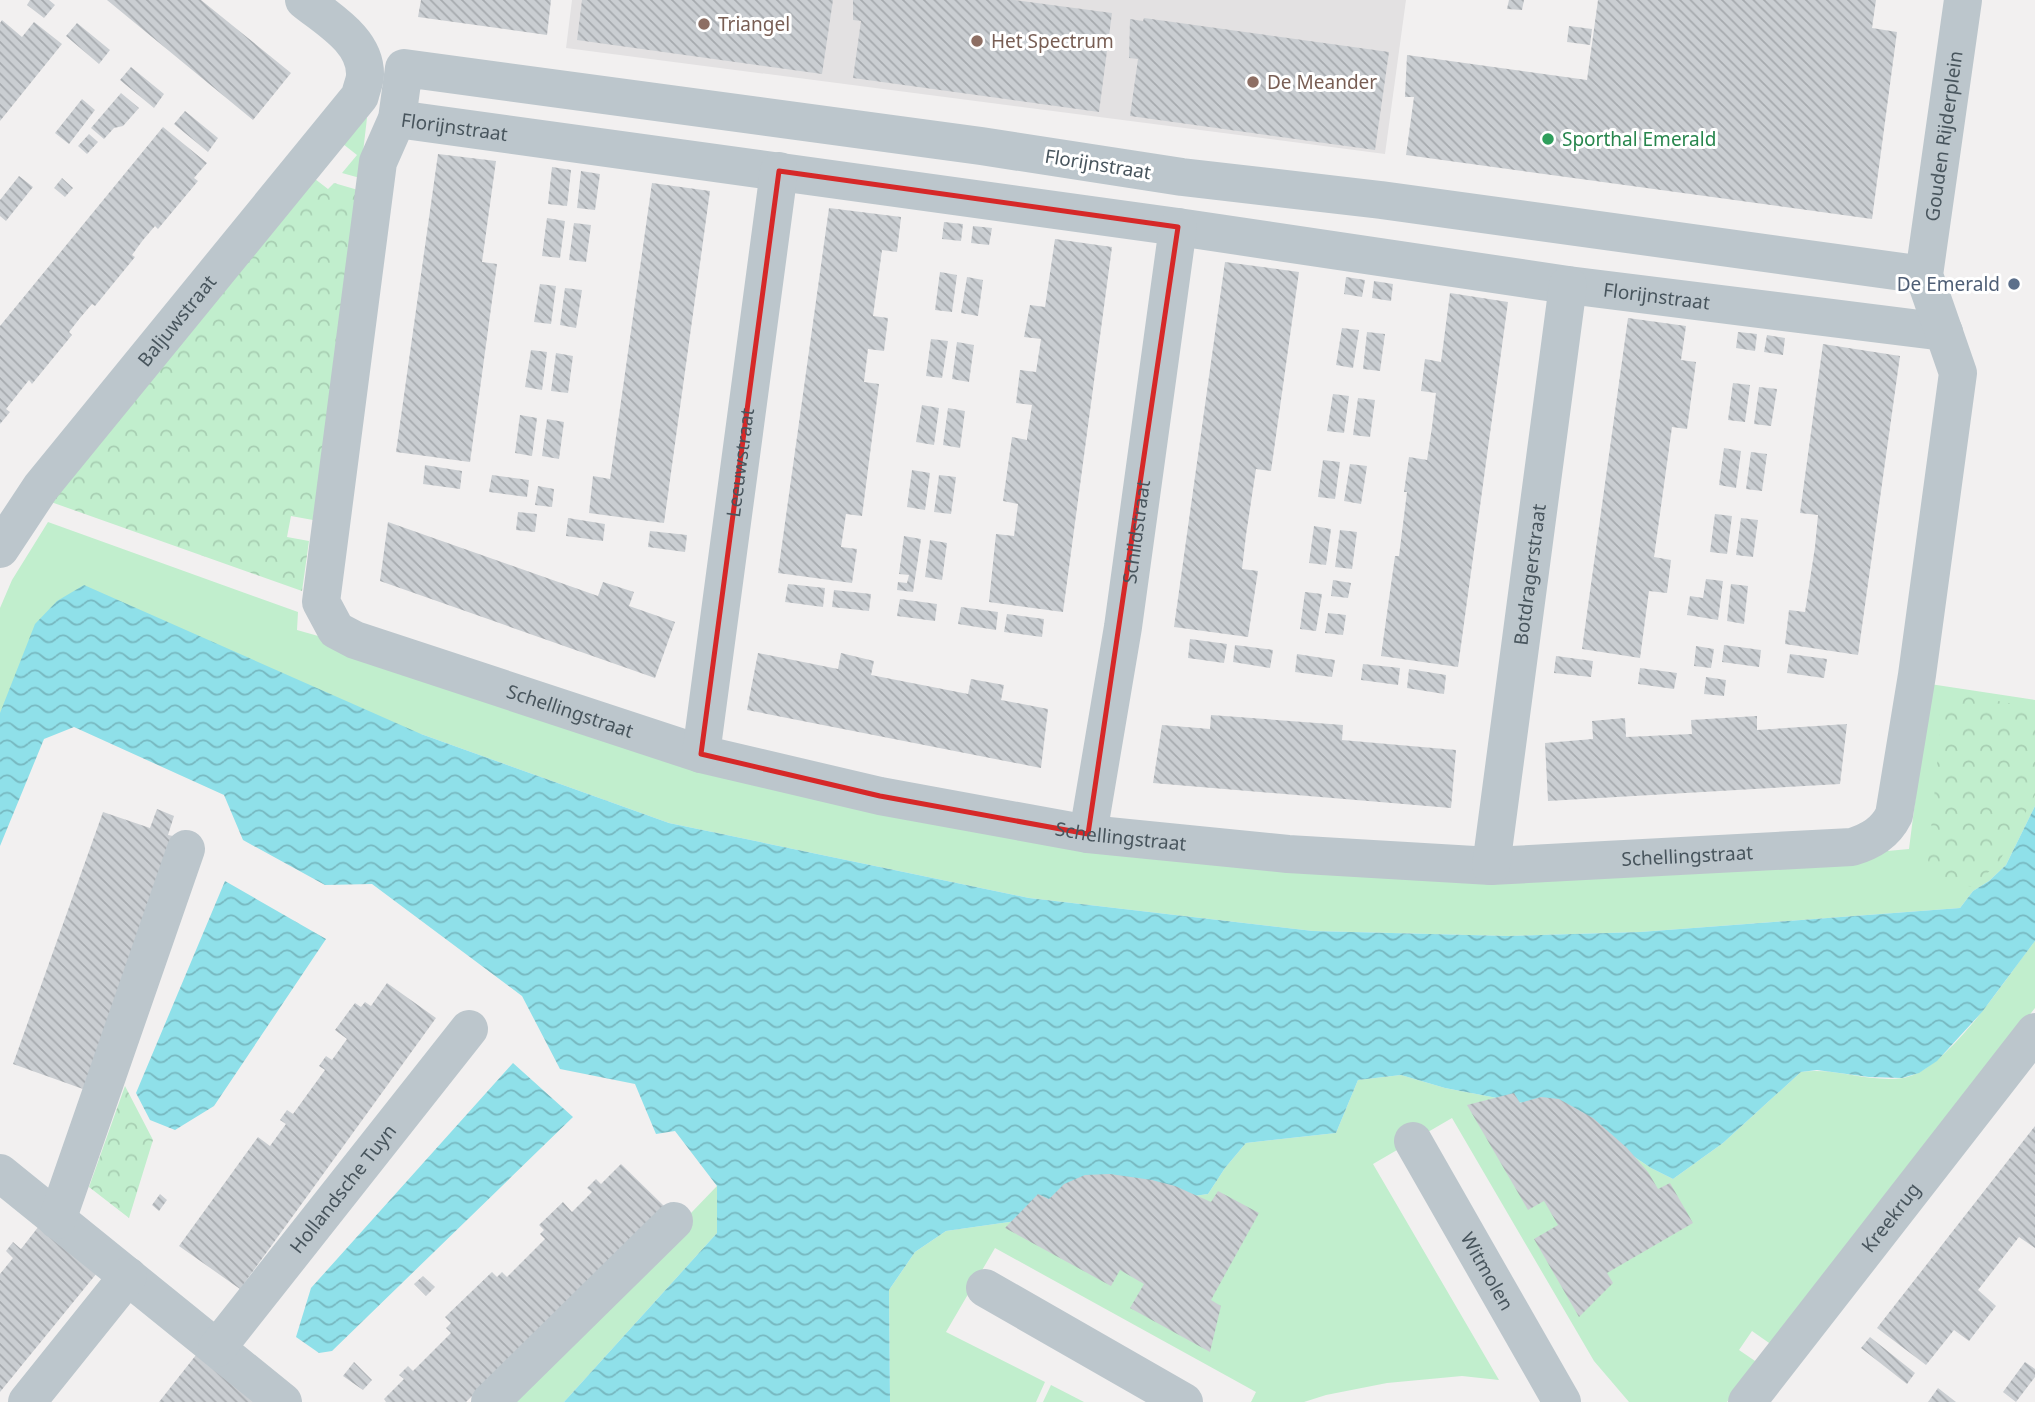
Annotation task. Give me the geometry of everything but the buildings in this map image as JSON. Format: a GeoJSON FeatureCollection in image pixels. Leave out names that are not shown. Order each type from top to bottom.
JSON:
{"type":"FeatureCollection","features":[{"type":"Feature","properties":{"kind":"street","name":"Baljuwstraat"},"geometry":{"type":"LineString","coordinates":[[0,549],[41,487],[360,96],[365,75],[361,53],[349,36],[304,0]]}},
{"type":"Feature","properties":{"kind":"street","name":"Gouden Rijderplein"},"geometry":{"type":"LineString","coordinates":[[1924,275],[1963,0]]}},
{"type":"Feature","properties":{"kind":"street","name":"Florijnstraat"},"geometry":{"type":"LineString","coordinates":[[1924,275],[1381,200],[1182,177],[981,146],[404,68],[397,119],[1178,227],[1569,285],[1944,332]]}},
{"type":"Feature","properties":{"kind":"street","name":"Schellingstraat"},"geometry":{"type":"LineString","coordinates":[[397,119],[378,162],[321,602],[336,630],[355,640],[701,754],[880,796],[1088,834],[1288,854],[1491,866],[1852,847],[1866,842],[1889,826],[1894,815],[1917,675],[1958,373],[1924,275]]}},
{"type":"Feature","properties":{"kind":"street"},"geometry":{"type":"LineString","coordinates":[[973,198],[981,146]]}},
{"type":"Feature","properties":{"kind":"street","name":"Leeuwstraat"},"geometry":{"type":"LineString","coordinates":[[701,754],[779,171]]}},
{"type":"Feature","properties":{"kind":"street"},"geometry":{"type":"LineString","coordinates":[[1372,256],[1381,200]]}},
{"type":"Feature","properties":{"kind":"street","name":"Schildstraat"},"geometry":{"type":"LineString","coordinates":[[1088,834],[1123,627],[1178,227]]}},
{"type":"Feature","properties":{"kind":"street","name":"Botdragerstraat"},"geometry":{"type":"LineString","coordinates":[[1491,866],[1569,285]]}},
{"type":"Feature","properties":{"kind":"street"},"geometry":{"type":"LineString","coordinates":[[57,1220],[186,849]]}},
{"type":"Feature","properties":{"kind":"street","name":"Hollandsche Tuyn"},"geometry":{"type":"LineString","coordinates":[[217,1348],[469,1029]]}},
{"type":"Feature","properties":{"kind":"street","name":"Kreekrug"},"geometry":{"type":"LineString","coordinates":[[1747,1402],[2035,1032]]}},
{"type":"Feature","properties":{"kind":"street","name":"Witmolen"},"geometry":{"type":"LineString","coordinates":[[1413,1141],[1562,1402]]}},
{"type":"Feature","properties":{"kind":"street"},"geometry":{"type":"LineString","coordinates":[[0,1173],[283,1402]]}},
{"type":"Feature","properties":{"kind":"street"},"geometry":{"type":"LineString","coordinates":[[490,1402],[674,1221]]}},
{"type":"Feature","properties":{"kind":"street"},"geometry":{"type":"LineString","coordinates":[[27,1402],[128,1276]]}},
{"type":"Feature","properties":{"kind":"street"},"geometry":{"type":"LineString","coordinates":[[985,1288],[1184,1402]]}},
{"type":"Feature","properties":{"kind":"highlighted area"},"geometry":{"type":"Polygon","coordinates":[[[779,171],[1178,227],[1088,834],[880,796],[701,754],[779,171]]]}},
{"type":"Feature","properties":{"kind":"shaded area"},"geometry":{"type":"Polygon","coordinates":[[[572,0],[1406,0],[1385,154],[566,48],[572,0]]]}},
{"type":"Feature","properties":{"kind":"green space"},"geometry":{"type":"Polygon","coordinates":[[[364,116],[367,118],[360,178],[342,173],[357,155],[343,144],[364,116]]]}},
{"type":"Feature","properties":{"kind":"green space"},"geometry":{"type":"Polygon","coordinates":[[[315,179],[328,189],[334,183],[358,190],[313,520],[291,516],[287,537],[309,541],[302,591],[51,502],[315,179]]]}},
{"type":"Feature","properties":{"kind":"green space"},"geometry":{"type":"Polygon","coordinates":[[[48,522],[298,612],[297,630],[1038,840],[1811,858],[1909,849],[1930,684],[2035,700],[2035,806],[2006,865],[1973,891],[1960,908],[1640,932],[1508,936],[1313,931],[1029,898],[669,823],[421,734],[0,713],[0,608],[12,580],[48,522]]]}},
{"type":"Feature","properties":{"kind":"green space"},"geometry":{"type":"Polygon","coordinates":[[[1944,691],[2035,708],[2035,795],[1998,864],[1971,887],[1927,872],[1944,691]]]}},
{"type":"Feature","properties":{"kind":"green space"},"geometry":{"type":"Polygon","coordinates":[[[2035,941],[2035,1008],[1772,1345],[1752,1331],[1739,1350],[1758,1363],[1727,1402],[1629,1402],[1594,1361],[1452,1118],[1373,1164],[1499,1380],[1462,1376],[1387,1383],[1304,1402],[1251,1402],[1256,1392],[995,1248],[946,1332],[1045,1382],[1036,1402],[890,1402],[889,1290],[915,1252],[946,1231],[1208,1194],[1246,1143],[1336,1133],[1358,1080],[1401,1075],[1445,1088],[1566,1111],[1651,1168],[1673,1179],[1723,1143],[1801,1072],[1890,1079],[1920,1072],[1939,1059],[1957,1041],[2035,941]]]}},
{"type":"Feature","properties":{"kind":"green space"},"geometry":{"type":"Polygon","coordinates":[[[125,1086],[153,1140],[129,1218],[89,1187],[125,1086]]]}},
{"type":"Feature","properties":{"kind":"green space"},"geometry":{"type":"Polygon","coordinates":[[[717,1186],[717,1233],[564,1402],[509,1402],[717,1186]]]}},
{"type":"Feature","properties":{"kind":"green space"},"geometry":{"type":"Polygon","coordinates":[[[1051,1385],[1084,1402],[1043,1402],[1051,1385]]]}},
{"type":"Feature","properties":{"kind":"water"},"geometry":{"type":"Polygon","coordinates":[[[84,585],[421,734],[669,823],[1029,898],[1313,931],[1508,936],[1640,932],[1960,908],[1973,891],[2006,865],[2035,806],[2035,941],[1982,1012],[1937,1061],[1919,1073],[1902,1078],[1817,1070],[1801,1072],[1723,1143],[1673,1179],[1651,1168],[1566,1111],[1445,1088],[1401,1075],[1358,1080],[1336,1133],[1246,1143],[1208,1194],[946,1231],[915,1252],[889,1290],[890,1402],[564,1402],[717,1233],[717,1186],[675,1131],[656,1134],[635,1084],[560,1069],[522,996],[372,884],[325,885],[243,840],[224,795],[74,727],[44,739],[0,846],[0,713],[35,624],[57,601],[84,585]]]}},
{"type":"Feature","properties":{"kind":"water"},"geometry":{"type":"Polygon","coordinates":[[[225,881],[326,939],[214,1106],[175,1130],[150,1120],[136,1093],[225,881]]]}},
{"type":"Feature","properties":{"kind":"water"},"geometry":{"type":"Polygon","coordinates":[[[513,1063],[573,1117],[332,1351],[319,1353],[296,1337],[311,1288],[513,1063]]]}},
{"type":"Feature","properties":{"kind":"place","name":"Triangel"},"geometry":{"type":"Point","coordinates":[704,24]}},
{"type":"Feature","properties":{"kind":"place","name":"Het Spectrum"},"geometry":{"type":"Point","coordinates":[977,41]}},
{"type":"Feature","properties":{"kind":"place","name":"De Meander"},"geometry":{"type":"Point","coordinates":[1253,82]}},
{"type":"Feature","properties":{"kind":"place","name":"Sporthal Emerald"},"geometry":{"type":"Point","coordinates":[1548,139]}},
{"type":"Feature","properties":{"kind":"place","name":"De Emerald"},"geometry":{"type":"Point","coordinates":[2014,284]}}]}
